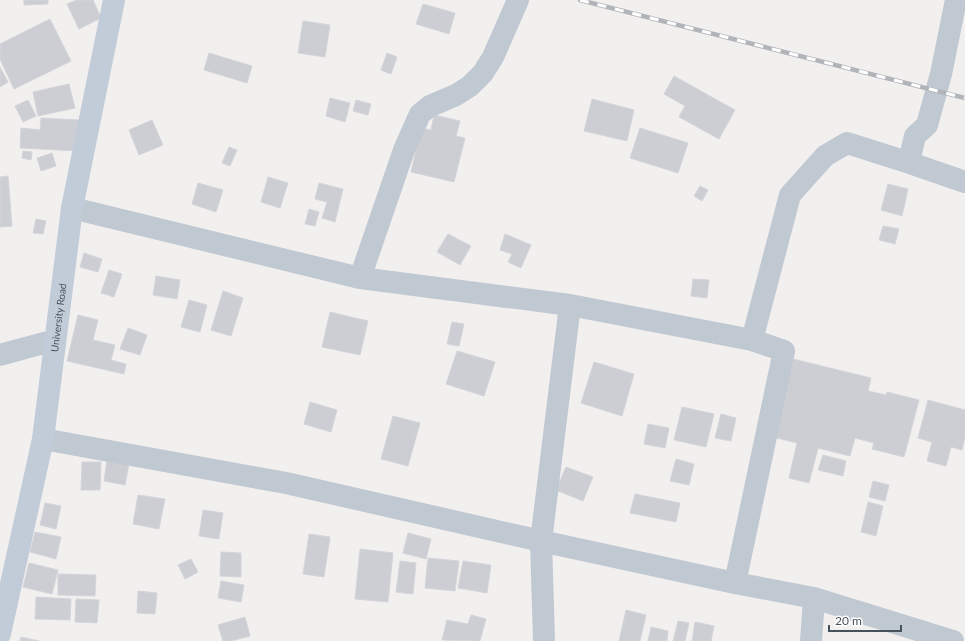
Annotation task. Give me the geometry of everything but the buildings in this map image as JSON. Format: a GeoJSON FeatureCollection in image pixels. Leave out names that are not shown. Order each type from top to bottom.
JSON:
{"type":"FeatureCollection","features":[{"type":"Feature","properties":{"kind":"street","name":"University Road"},"geometry":{"type":"LineString","coordinates":[[0,634],[43,439],[72,208],[114,0]]}},
{"type":"Feature","properties":{"kind":"street"},"geometry":{"type":"LineString","coordinates":[[360,278],[404,150],[420,114],[430,106],[456,95],[470,86],[483,73],[493,57],[518,0]]}},
{"type":"Feature","properties":{"kind":"street"},"geometry":{"type":"LineString","coordinates":[[907,162],[915,136],[927,126],[941,74],[956,0]]}},
{"type":"Feature","properties":{"kind":"street"},"geometry":{"type":"LineString","coordinates":[[752,340],[790,195],[825,156],[847,143],[965,182]]}},
{"type":"Feature","properties":{"kind":"street"},"geometry":{"type":"LineString","coordinates":[[72,208],[360,278],[570,305],[752,340],[784,351],[735,583]]}},
{"type":"Feature","properties":{"kind":"street"},"geometry":{"type":"LineString","coordinates":[[544,641],[541,541],[570,305]]}},
{"type":"Feature","properties":{"kind":"street"},"geometry":{"type":"LineString","coordinates":[[0,355],[55,340]]}},
{"type":"Feature","properties":{"kind":"street"},"geometry":{"type":"LineString","coordinates":[[43,439],[286,483],[541,541],[735,583],[814,598],[953,641]]}},
{"type":"Feature","properties":{"kind":"street"},"geometry":{"type":"LineString","coordinates":[[811,641],[814,598]]}},
{"type":"Feature","properties":{"kind":"railway"},"geometry":{"type":"LineString","coordinates":[[580,0],[965,98]]}}]}
